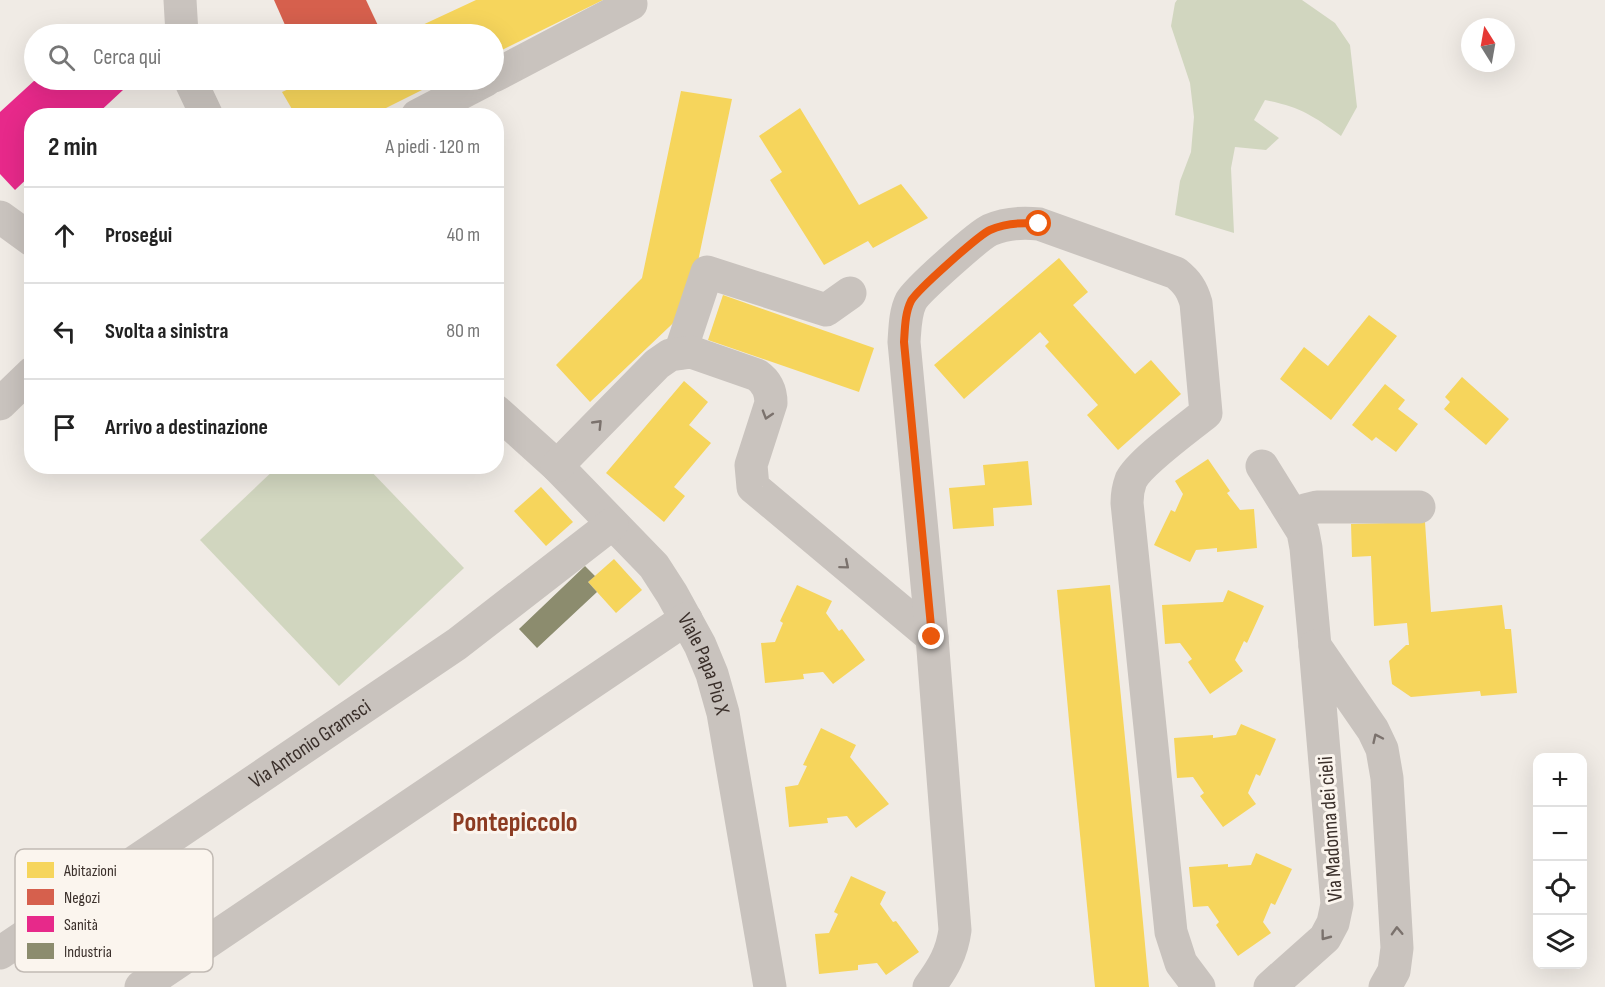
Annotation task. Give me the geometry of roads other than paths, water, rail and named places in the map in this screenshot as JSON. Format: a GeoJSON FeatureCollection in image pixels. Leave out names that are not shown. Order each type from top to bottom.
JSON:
{"type":"FeatureCollection","features":[{"type":"Feature","properties":{"kind":"street"},"geometry":{"type":"LineString","coordinates":[[180,0],[181,24]]}},
{"type":"Feature","properties":{"kind":"street"},"geometry":{"type":"LineString","coordinates":[[504,71],[631,4]]}},
{"type":"Feature","properties":{"kind":"street"},"geometry":{"type":"LineString","coordinates":[[195,90],[203,108]]}},
{"type":"Feature","properties":{"kind":"street"},"geometry":{"type":"LineString","coordinates":[[432,108],[467,90]]}},
{"type":"Feature","properties":{"kind":"street"},"geometry":{"type":"LineString","coordinates":[[0,218],[24,234]]}},
{"type":"Feature","properties":{"kind":"street"},"geometry":{"type":"LineString","coordinates":[[930,987],[948,961],[955,930],[932,637],[904,342],[905,321],[912,301],[925,285],[986,231],[1002,225],[1021,222],[1039,224],[1176,273],[1186,281],[1196,303],[1206,413],[1141,467],[1132,478],[1127,491],[1127,503],[1171,932],[1180,963],[1199,987]]}},
{"type":"Feature","properties":{"kind":"street"},"geometry":{"type":"LineString","coordinates":[[680,353],[707,272],[826,310],[850,293]]}},
{"type":"Feature","properties":{"kind":"street"},"geometry":{"type":"LineString","coordinates":[[557,466],[657,364],[670,355],[691,352],[757,375],[763,379],[771,394],[771,403],[751,465],[753,487],[932,637]]}},
{"type":"Feature","properties":{"kind":"street"},"geometry":{"type":"LineString","coordinates":[[0,404],[24,381]]}},
{"type":"Feature","properties":{"kind":"street","name":"Viale Papa Pio X"},"geometry":{"type":"LineString","coordinates":[[504,418],[557,466],[654,566],[686,619],[712,674],[723,713],[770,987]]}},
{"type":"Feature","properties":{"kind":"street","name":"Via Madonna dei cieli"},"geometry":{"type":"LineString","coordinates":[[1262,466],[1303,532],[1306,548],[1337,904],[1334,922],[1325,938],[1270,987]]}},
{"type":"Feature","properties":{"kind":"street"},"geometry":{"type":"LineString","coordinates":[[1295,518],[1305,510],[1317,507],[1419,507]]}},
{"type":"Feature","properties":{"kind":"street","name":"Via Antonio Gramsci"},"geometry":{"type":"LineString","coordinates":[[154,849],[457,644],[612,524]]}},
{"type":"Feature","properties":{"kind":"street"},"geometry":{"type":"LineString","coordinates":[[213,938],[686,619]]}},
{"type":"Feature","properties":{"kind":"street","name":"Via Madonna dei cieli"},"geometry":{"type":"LineString","coordinates":[[1315,646],[1373,730],[1382,749],[1387,778],[1397,948],[1394,971],[1385,987]]}},
{"type":"Feature","properties":{"kind":"street","name":"Via Antonio Gramsci"},"geometry":{"type":"LineString","coordinates":[[0,953],[15,943]]}},
{"type":"Feature","properties":{"kind":"street"},"geometry":{"type":"LineString","coordinates":[[141,987],[163,972]]}},
{"type":"Feature","properties":{"kind":"district","name":"Pontepiccolo"},"geometry":{"type":"Point","coordinates":[515,822]}}]}
